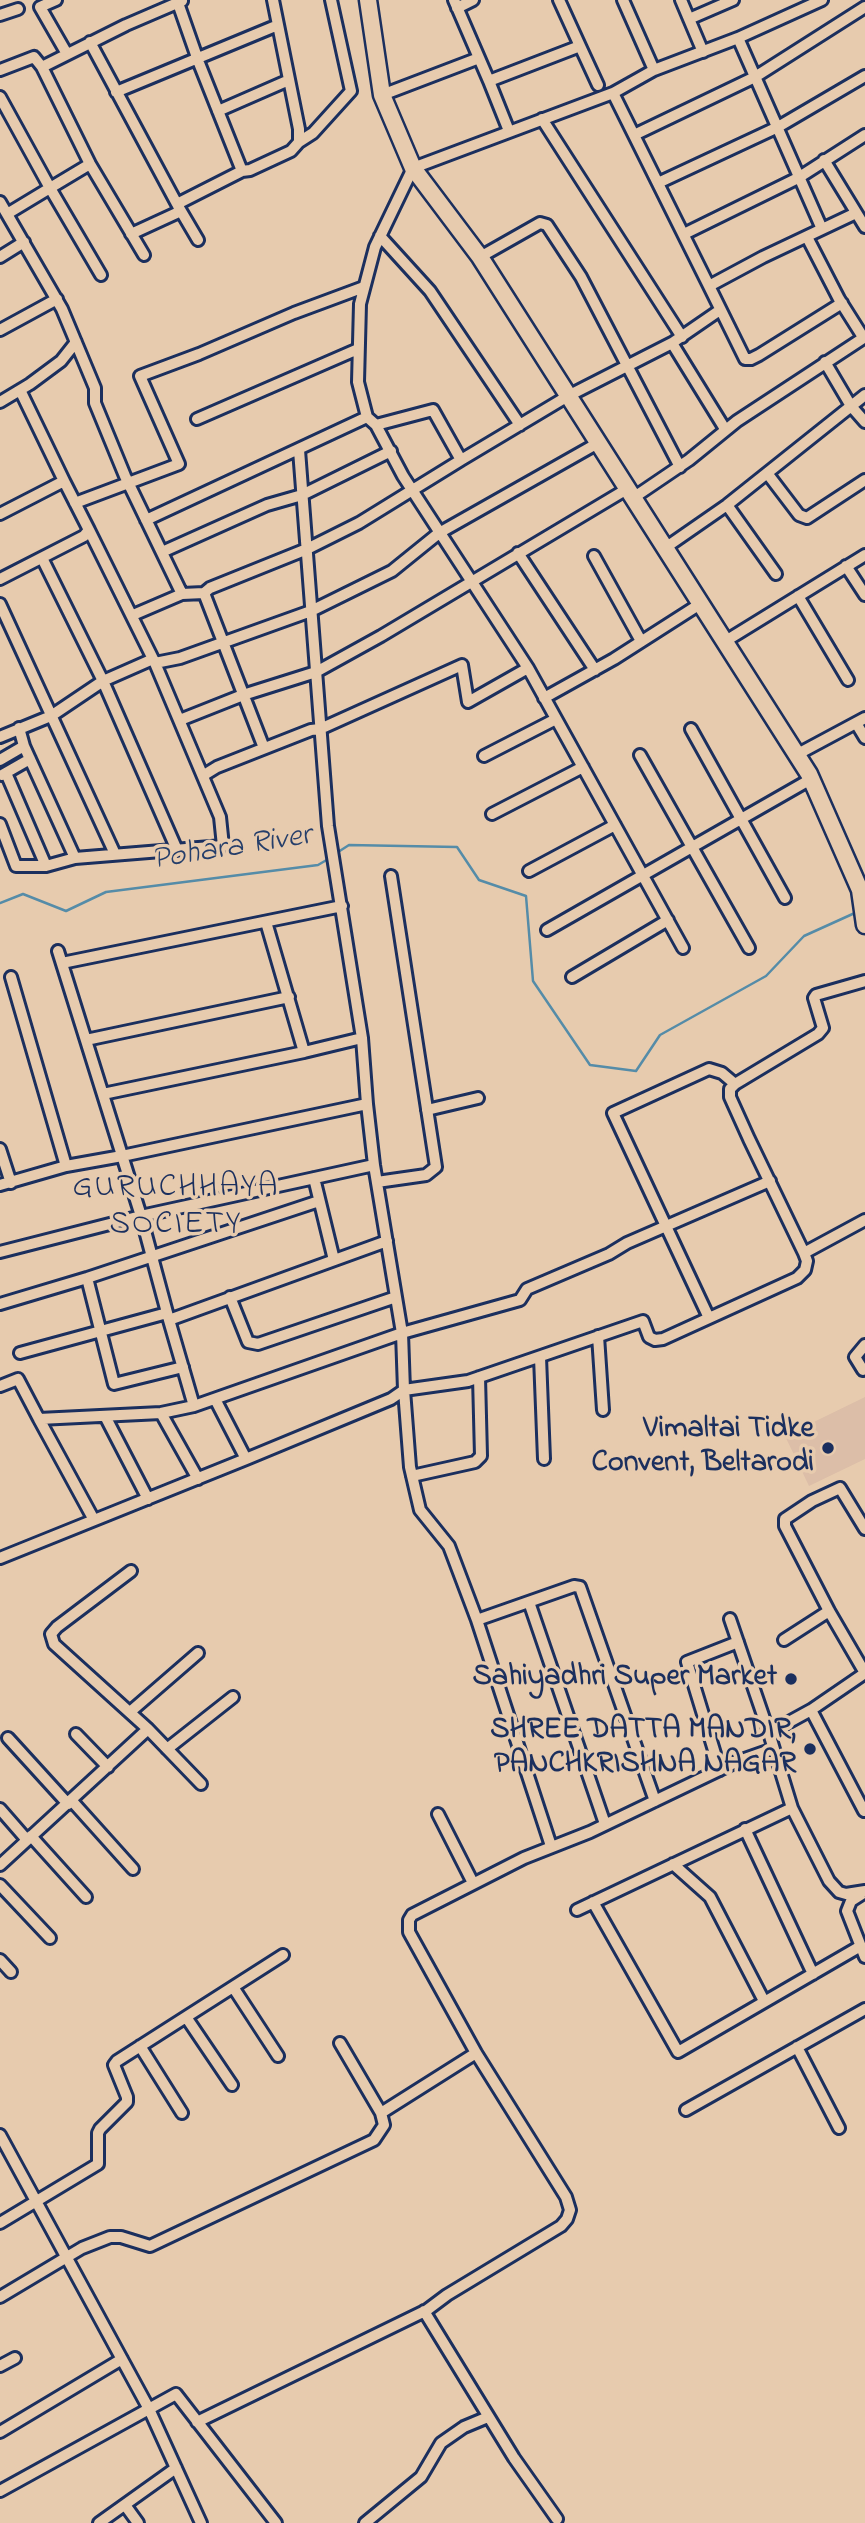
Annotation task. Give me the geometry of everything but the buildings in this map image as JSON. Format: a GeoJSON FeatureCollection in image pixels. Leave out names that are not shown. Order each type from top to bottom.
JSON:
{"type":"FeatureCollection","features":[{"type":"Feature","properties":{"kind":"street"},"geometry":{"type":"LineString","coordinates":[[56,0],[38,4],[66,54]]}},
{"type":"Feature","properties":{"kind":"street"},"geometry":{"type":"LineString","coordinates":[[274,0],[299,129],[299,142]]}},
{"type":"Feature","properties":{"kind":"street"},"geometry":{"type":"LineString","coordinates":[[131,234],[242,171],[269,163],[291,151],[313,132],[351,91],[331,0]]}},
{"type":"Feature","properties":{"kind":"street"},"geometry":{"type":"LineString","coordinates":[[368,0],[382,96],[413,168],[480,257],[811,779],[860,890],[864,922]]}},
{"type":"Feature","properties":{"kind":"street"},"geometry":{"type":"LineString","coordinates":[[473,0],[455,4],[509,131]]}},
{"type":"Feature","properties":{"kind":"street"},"geometry":{"type":"LineString","coordinates":[[559,0],[598,85]]}},
{"type":"Feature","properties":{"kind":"street"},"geometry":{"type":"LineString","coordinates":[[623,0],[654,70]]}},
{"type":"Feature","properties":{"kind":"street"},"geometry":{"type":"LineString","coordinates":[[681,0],[703,52]]}},
{"type":"Feature","properties":{"kind":"street"},"geometry":{"type":"LineString","coordinates":[[689,19],[733,0]]}},
{"type":"Feature","properties":{"kind":"street"},"geometry":{"type":"LineString","coordinates":[[683,948],[528,668],[439,533],[376,425],[367,417],[358,382],[360,304],[380,236],[413,168],[613,93],[654,70],[738,38],[822,0]]}},
{"type":"Feature","properties":{"kind":"street"},"geometry":{"type":"LineString","coordinates":[[42,67],[181,1],[197,58],[242,171]]}},
{"type":"Feature","properties":{"kind":"street"},"geometry":{"type":"LineString","coordinates":[[634,135],[755,77],[865,7]]}},
{"type":"Feature","properties":{"kind":"street"},"geometry":{"type":"LineString","coordinates":[[0,15],[18,9]]}},
{"type":"Feature","properties":{"kind":"street"},"geometry":{"type":"LineString","coordinates":[[116,92],[278,25]]}},
{"type":"Feature","properties":{"kind":"street"},"geometry":{"type":"LineString","coordinates":[[738,38],[822,229]]}},
{"type":"Feature","properties":{"kind":"street"},"geometry":{"type":"LineString","coordinates":[[90,43],[198,240]]}},
{"type":"Feature","properties":{"kind":"street"},"geometry":{"type":"LineString","coordinates":[[489,81],[580,46]]}},
{"type":"Feature","properties":{"kind":"street"},"geometry":{"type":"LineString","coordinates":[[0,70],[34,57],[42,67],[90,164],[144,255]]}},
{"type":"Feature","properties":{"kind":"street"},"geometry":{"type":"LineString","coordinates":[[382,96],[479,58]]}},
{"type":"Feature","properties":{"kind":"street"},"geometry":{"type":"LineString","coordinates":[[658,183],[778,127],[865,76]]}},
{"type":"Feature","properties":{"kind":"street"},"geometry":{"type":"LineString","coordinates":[[218,111],[289,80]]}},
{"type":"Feature","properties":{"kind":"street"},"geometry":{"type":"LineString","coordinates":[[613,93],[742,356],[751,359],[842,303]]}},
{"type":"Feature","properties":{"kind":"street"},"geometry":{"type":"LineString","coordinates":[[0,97],[101,275]]}},
{"type":"Feature","properties":{"kind":"street"},"geometry":{"type":"LineString","coordinates":[[542,119],[677,340],[725,429]]}},
{"type":"Feature","properties":{"kind":"street"},"geometry":{"type":"LineString","coordinates":[[684,234],[798,178],[865,135]]}},
{"type":"Feature","properties":{"kind":"street"},"geometry":{"type":"LineString","coordinates":[[824,160],[865,228]]}},
{"type":"Feature","properties":{"kind":"street"},"geometry":{"type":"LineString","coordinates":[[7,214],[90,164]]}},
{"type":"Feature","properties":{"kind":"street"},"geometry":{"type":"LineString","coordinates":[[0,202],[57,299],[95,388],[95,402],[128,482],[182,594]]}},
{"type":"Feature","properties":{"kind":"street"},"geometry":{"type":"LineString","coordinates":[[709,286],[856,213]]}},
{"type":"Feature","properties":{"kind":"street"},"geometry":{"type":"LineString","coordinates":[[480,257],[540,223],[547,225],[581,277],[680,467]]}},
{"type":"Feature","properties":{"kind":"street"},"geometry":{"type":"LineString","coordinates":[[380,236],[430,291],[520,425]]}},
{"type":"Feature","properties":{"kind":"street"},"geometry":{"type":"LineString","coordinates":[[180,720],[243,695],[316,672],[381,636],[518,552],[680,467],[725,429],[864,337],[842,303],[807,237]]}},
{"type":"Feature","properties":{"kind":"street"},"geometry":{"type":"LineString","coordinates":[[0,257],[24,242]]}},
{"type":"Feature","properties":{"kind":"street"},"geometry":{"type":"LineString","coordinates":[[75,503],[179,464],[140,376],[364,287]]}},
{"type":"Feature","properties":{"kind":"street"},"geometry":{"type":"LineString","coordinates":[[0,330],[57,299]]}},
{"type":"Feature","properties":{"kind":"street"},"geometry":{"type":"LineString","coordinates":[[133,615],[182,594],[204,593],[210,588],[307,549],[359,523],[568,396],[677,340],[720,310]]}},
{"type":"Feature","properties":{"kind":"street"},"geometry":{"type":"LineString","coordinates":[[0,402],[61,361],[76,342]]}},
{"type":"Feature","properties":{"kind":"street"},"geometry":{"type":"LineString","coordinates":[[197,419],[358,349]]}},
{"type":"Feature","properties":{"kind":"street"},"geometry":{"type":"LineString","coordinates":[[825,362],[851,406],[865,422]]}},
{"type":"Feature","properties":{"kind":"street"},"geometry":{"type":"LineString","coordinates":[[1,828],[16,866],[46,866],[75,858],[223,846],[220,817],[154,661],[20,390]]}},
{"type":"Feature","properties":{"kind":"street"},"geometry":{"type":"LineString","coordinates":[[665,548],[727,505],[865,395]]}},
{"type":"Feature","properties":{"kind":"street"},"geometry":{"type":"LineString","coordinates":[[376,425],[433,410],[461,460]]}},
{"type":"Feature","properties":{"kind":"street"},"geometry":{"type":"LineString","coordinates":[[146,520],[367,417]]}},
{"type":"Feature","properties":{"kind":"street"},"geometry":{"type":"LineString","coordinates":[[0,737],[51,716],[103,681],[154,661],[180,658],[311,611],[392,571],[439,533],[598,443]]}},
{"type":"Feature","properties":{"kind":"street"},"geometry":{"type":"LineString","coordinates":[[299,450],[328,826],[362,1038],[374,1164],[402,1334],[412,1476],[420,1510],[449,1546],[477,1620],[551,1846]]}},
{"type":"Feature","properties":{"kind":"street"},"geometry":{"type":"LineString","coordinates":[[162,552],[267,505],[303,495],[391,452]]}},
{"type":"Feature","properties":{"kind":"street"},"geometry":{"type":"LineString","coordinates":[[767,473],[799,515],[807,517],[865,480]]}},
{"type":"Feature","properties":{"kind":"street"},"geometry":{"type":"LineString","coordinates":[[0,513],[64,481]]}},
{"type":"Feature","properties":{"kind":"street"},"geometry":{"type":"LineString","coordinates":[[727,505],[776,574]]}},
{"type":"Feature","properties":{"kind":"street"},"geometry":{"type":"LineString","coordinates":[[0,579],[85,536],[89,530]]}},
{"type":"Feature","properties":{"kind":"street"},"geometry":{"type":"LineString","coordinates":[[518,552],[595,670]]}},
{"type":"Feature","properties":{"kind":"street"},"geometry":{"type":"LineString","coordinates":[[724,642],[865,555]]}},
{"type":"Feature","properties":{"kind":"street"},"geometry":{"type":"LineString","coordinates":[[594,556],[641,642]]}},
{"type":"Feature","properties":{"kind":"street"},"geometry":{"type":"LineString","coordinates":[[42,558],[103,681],[177,850]]}},
{"type":"Feature","properties":{"kind":"street"},"geometry":{"type":"LineString","coordinates":[[846,566],[865,595]]}},
{"type":"Feature","properties":{"kind":"street"},"geometry":{"type":"LineString","coordinates":[[204,593],[264,748]]}},
{"type":"Feature","properties":{"kind":"street"},"geometry":{"type":"LineString","coordinates":[[798,596],[848,680]]}},
{"type":"Feature","properties":{"kind":"street"},"geometry":{"type":"LineString","coordinates":[[0,604],[115,854]]}},
{"type":"Feature","properties":{"kind":"street"},"geometry":{"type":"LineString","coordinates":[[544,698],[595,670],[700,604]]}},
{"type":"Feature","properties":{"kind":"street"},"geometry":{"type":"LineString","coordinates":[[204,775],[216,767],[311,730],[320,729],[462,665],[468,702],[528,668]]}},
{"type":"Feature","properties":{"kind":"street"},"geometry":{"type":"LineString","coordinates":[[484,757],[556,719]]}},
{"type":"Feature","properties":{"kind":"street"},"geometry":{"type":"LineString","coordinates":[[796,755],[860,720],[865,738]]}},
{"type":"Feature","properties":{"kind":"street"},"geometry":{"type":"LineString","coordinates":[[19,728],[24,746],[75,858]]}},
{"type":"Feature","properties":{"kind":"street"},"geometry":{"type":"LineString","coordinates":[[691,729],[785,898]]}},
{"type":"Feature","properties":{"kind":"street"},"geometry":{"type":"LineString","coordinates":[[0,760],[24,746]]}},
{"type":"Feature","properties":{"kind":"street"},"geometry":{"type":"LineString","coordinates":[[640,755],[749,948]]}},
{"type":"Feature","properties":{"kind":"street"},"geometry":{"type":"LineString","coordinates":[[30,759],[3,775],[46,866]]}},
{"type":"Feature","properties":{"kind":"street"},"geometry":{"type":"LineString","coordinates":[[492,814],[583,767]]}},
{"type":"Feature","properties":{"kind":"street"},"geometry":{"type":"LineString","coordinates":[[547,930],[811,779]]}},
{"type":"Feature","properties":{"kind":"street"},"geometry":{"type":"LineString","coordinates":[[529,871],[615,825]]}},
{"type":"Feature","properties":{"kind":"street"},"geometry":{"type":"LineString","coordinates":[[0,861],[12,855]]}},
{"type":"Feature","properties":{"kind":"street"},"geometry":{"type":"LineString","coordinates":[[377,1182],[426,1175],[436,1167],[391,876]]}},
{"type":"Feature","properties":{"kind":"street"},"geometry":{"type":"LineString","coordinates":[[62,963],[342,906]]}},
{"type":"Feature","properties":{"kind":"street"},"geometry":{"type":"LineString","coordinates":[[572,977],[668,920]]}},
{"type":"Feature","properties":{"kind":"street"},"geometry":{"type":"LineString","coordinates":[[266,922],[304,1052]]}},
{"type":"Feature","properties":{"kind":"street"},"geometry":{"type":"LineString","coordinates":[[58,951],[141,1216],[194,1406]]}},
{"type":"Feature","properties":{"kind":"street"},"geometry":{"type":"LineString","coordinates":[[11,977],[66,1166]]}},
{"type":"Feature","properties":{"kind":"street"},"geometry":{"type":"LineString","coordinates":[[0,1558],[391,1399],[404,1390],[480,1377],[643,1321],[649,1337],[655,1340],[797,1278],[807,1261],[730,1097],[730,1089],[818,1034],[823,1028],[814,998],[816,995],[865,981]]}},
{"type":"Feature","properties":{"kind":"street"},"geometry":{"type":"LineString","coordinates":[[86,1040],[289,997]]}},
{"type":"Feature","properties":{"kind":"street"},"geometry":{"type":"LineString","coordinates":[[103,1094],[362,1038]]}},
{"type":"Feature","properties":{"kind":"street"},"geometry":{"type":"LineString","coordinates":[[709,1318],[613,1114],[709,1069],[722,1073],[735,1084]]}},
{"type":"Feature","properties":{"kind":"street"},"geometry":{"type":"LineString","coordinates":[[427,1110],[478,1098]]}},
{"type":"Feature","properties":{"kind":"street"},"geometry":{"type":"LineString","coordinates":[[0,1149],[5,1184],[66,1166],[367,1104]]}},
{"type":"Feature","properties":{"kind":"street"},"geometry":{"type":"LineString","coordinates":[[0,1252],[141,1216],[374,1164]]}},
{"type":"Feature","properties":{"kind":"street"},"geometry":{"type":"LineString","coordinates":[[314,1178],[334,1260]]}},
{"type":"Feature","properties":{"kind":"street"},"geometry":{"type":"LineString","coordinates":[[38,1419],[161,1413],[194,1406],[402,1334],[520,1300],[527,1289],[770,1181]]}},
{"type":"Feature","properties":{"kind":"street"},"geometry":{"type":"LineString","coordinates":[[0,1304],[319,1202]]}},
{"type":"Feature","properties":{"kind":"street"},"geometry":{"type":"LineString","coordinates":[[804,1253],[865,1220]]}},
{"type":"Feature","properties":{"kind":"street"},"geometry":{"type":"LineString","coordinates":[[20,1353],[168,1316],[230,1297],[387,1241]]}},
{"type":"Feature","properties":{"kind":"street"},"geometry":{"type":"LineString","coordinates":[[87,1278],[114,1384],[183,1367]]}},
{"type":"Feature","properties":{"kind":"street"},"geometry":{"type":"LineString","coordinates":[[230,1297],[248,1342],[258,1344],[396,1297]]}},
{"type":"Feature","properties":{"kind":"street"},"geometry":{"type":"LineString","coordinates":[[598,1336],[603,1410]]}},
{"type":"Feature","properties":{"kind":"street"},"geometry":{"type":"LineString","coordinates":[[863,1370],[855,1357],[865,1345]]}},
{"type":"Feature","properties":{"kind":"street"},"geometry":{"type":"LineString","coordinates":[[540,1357],[544,1460]]}},
{"type":"Feature","properties":{"kind":"street"},"geometry":{"type":"LineString","coordinates":[[412,1476],[475,1462],[481,1456],[480,1377]]}},
{"type":"Feature","properties":{"kind":"street"},"geometry":{"type":"LineString","coordinates":[[0,1386],[18,1379],[94,1520]]}},
{"type":"Feature","properties":{"kind":"street"},"geometry":{"type":"LineString","coordinates":[[215,1399],[246,1459]]}},
{"type":"Feature","properties":{"kind":"street"},"geometry":{"type":"LineString","coordinates":[[161,1413],[198,1479]]}},
{"type":"Feature","properties":{"kind":"street"},"geometry":{"type":"LineString","coordinates":[[105,1416],[148,1499]]}},
{"type":"Feature","properties":{"kind":"street"},"geometry":{"type":"LineString","coordinates":[[769,1733],[811,1710],[865,1673],[785,1527],[785,1519],[812,1501],[840,1488],[865,1529]]}},
{"type":"Feature","properties":{"kind":"street"},"geometry":{"type":"LineString","coordinates":[[131,1571],[57,1627],[51,1634],[54,1644],[149,1729],[201,1784]]}},
{"type":"Feature","properties":{"kind":"street"},"geometry":{"type":"LineString","coordinates":[[477,1620],[574,1586],[583,1590],[655,1801]]}},
{"type":"Feature","properties":{"kind":"street"},"geometry":{"type":"LineString","coordinates":[[529,1602],[605,1824]]}},
{"type":"Feature","properties":{"kind":"street"},"geometry":{"type":"LineString","coordinates":[[784,1640],[829,1611]]}},
{"type":"Feature","properties":{"kind":"street"},"geometry":{"type":"LineString","coordinates":[[730,1619],[792,1808],[833,1886],[846,1894],[865,1891]]}},
{"type":"Feature","properties":{"kind":"street"},"geometry":{"type":"LineString","coordinates":[[720,1770],[687,1661],[738,1642]]}},
{"type":"Feature","properties":{"kind":"street"},"geometry":{"type":"LineString","coordinates":[[130,1712],[198,1653]]}},
{"type":"Feature","properties":{"kind":"street"},"geometry":{"type":"LineString","coordinates":[[167,1749],[233,1697]]}},
{"type":"Feature","properties":{"kind":"street"},"geometry":{"type":"LineString","coordinates":[[811,1710],[864,1811]]}},
{"type":"Feature","properties":{"kind":"street"},"geometry":{"type":"LineString","coordinates":[[0,1865],[149,1729]]}},
{"type":"Feature","properties":{"kind":"street"},"geometry":{"type":"LineString","coordinates":[[76,1734],[108,1767]]}},
{"type":"Feature","properties":{"kind":"street"},"geometry":{"type":"LineString","coordinates":[[8,1738],[133,1869]]}},
{"type":"Feature","properties":{"kind":"street"},"geometry":{"type":"LineString","coordinates":[[197,2422],[424,2312],[447,2295],[562,2226],[567,2219],[570,2210],[566,2197],[476,2053],[408,1927],[412,1915],[551,1846],[773,1749]]}},
{"type":"Feature","properties":{"kind":"street"},"geometry":{"type":"LineString","coordinates":[[577,1910],[792,1808]]}},
{"type":"Feature","properties":{"kind":"street"},"geometry":{"type":"LineString","coordinates":[[0,1809],[86,1897]]}},
{"type":"Feature","properties":{"kind":"street"},"geometry":{"type":"LineString","coordinates":[[438,1814],[473,1883]]}},
{"type":"Feature","properties":{"kind":"street"},"geometry":{"type":"LineString","coordinates":[[745,1829],[813,1974]]}},
{"type":"Feature","properties":{"kind":"street"},"geometry":{"type":"LineString","coordinates":[[673,1864],[710,1897],[764,2001]]}},
{"type":"Feature","properties":{"kind":"street"},"geometry":{"type":"LineString","coordinates":[[0,1885],[50,1938]]}},
{"type":"Feature","properties":{"kind":"street"},"geometry":{"type":"LineString","coordinates":[[593,1902],[678,2052],[813,1974],[862,1952],[847,1911],[851,1900],[865,1891]]}},
{"type":"Feature","properties":{"kind":"street"},"geometry":{"type":"LineString","coordinates":[[0,2223],[98,2164],[97,2133],[127,2102],[114,2065],[283,1955]]}},
{"type":"Feature","properties":{"kind":"street"},"geometry":{"type":"LineString","coordinates":[[0,1960],[11,1972]]}},
{"type":"Feature","properties":{"kind":"street"},"geometry":{"type":"LineString","coordinates":[[233,1987],[278,2056]]}},
{"type":"Feature","properties":{"kind":"street"},"geometry":{"type":"LineString","coordinates":[[686,2110],[865,2009]]}},
{"type":"Feature","properties":{"kind":"street"},"geometry":{"type":"LineString","coordinates":[[186,2017],[232,2085]]}},
{"type":"Feature","properties":{"kind":"street"},"geometry":{"type":"LineString","coordinates":[[0,2297],[66,2257],[110,2237],[121,2237],[150,2246],[374,2140],[384,2125],[381,2113],[340,2043]]}},
{"type":"Feature","properties":{"kind":"street"},"geometry":{"type":"LineString","coordinates":[[140,2046],[182,2113]]}},
{"type":"Feature","properties":{"kind":"street"},"geometry":{"type":"LineString","coordinates":[[797,2047],[839,2128]]}},
{"type":"Feature","properties":{"kind":"street"},"geometry":{"type":"LineString","coordinates":[[381,2113],[476,2053]]}},
{"type":"Feature","properties":{"kind":"street"},"geometry":{"type":"LineString","coordinates":[[0,2135],[149,2409],[201,2523]]}},
{"type":"Feature","properties":{"kind":"street"},"geometry":{"type":"LineString","coordinates":[[424,2312],[514,2458],[557,2519]]}},
{"type":"Feature","properties":{"kind":"street"},"geometry":{"type":"LineString","coordinates":[[0,2367],[15,2358]]}},
{"type":"Feature","properties":{"kind":"street"},"geometry":{"type":"LineString","coordinates":[[0,2432],[122,2359]]}},
{"type":"Feature","properties":{"kind":"street"},"geometry":{"type":"LineString","coordinates":[[0,2491],[176,2394],[275,2523]]}},
{"type":"Feature","properties":{"kind":"street"},"geometry":{"type":"LineString","coordinates":[[365,2523],[421,2477],[441,2443],[464,2427],[488,2417]]}},
{"type":"Feature","properties":{"kind":"street"},"geometry":{"type":"LineString","coordinates":[[99,2523],[176,2468]]}},
{"type":"Feature","properties":{"kind":"street"},"geometry":{"type":"LineString","coordinates":[[125,2505],[138,2523]]}},
{"type":"Feature","properties":{"kind":"shaded area","name":"Vimaltai Tidke Convent, Beltarodi"},"geometry":{"type":"Polygon","coordinates":[[[865,1397],[865,1459],[809,1486],[785,1436],[865,1397]]]}},
{"type":"Feature","properties":{"kind":"waterway","name":"Pohara River"},"geometry":{"type":"LineString","coordinates":[[335,854],[349,845],[457,847],[479,880],[526,896],[533,981],[590,1065],[636,1071],[660,1035],[766,976],[804,936],[857,912]]}},
{"type":"Feature","properties":{"kind":"waterway","name":"Pohara River"},"geometry":{"type":"LineString","coordinates":[[0,903],[23,894],[66,911],[106,892],[318,865],[330,858]]}},
{"type":"Feature","properties":{"kind":"place","name":"Vimaltai Tidke Convent, Beltarodi"},"geometry":{"type":"Point","coordinates":[828,1448]}},
{"type":"Feature","properties":{"kind":"place","name":"Sahiyadhri Super Market"},"geometry":{"type":"Point","coordinates":[791,1679]}},
{"type":"Feature","properties":{"kind":"place","name":"SHREE DATTA MANDIR, PANCHKRISHNA NAGAR"},"geometry":{"type":"Point","coordinates":[810,1749]}},
{"type":"Feature","properties":{"kind":"district","name":"GURUCHHAYA SOCIETY"},"geometry":{"type":"Point","coordinates":[176,1208]}}]}
